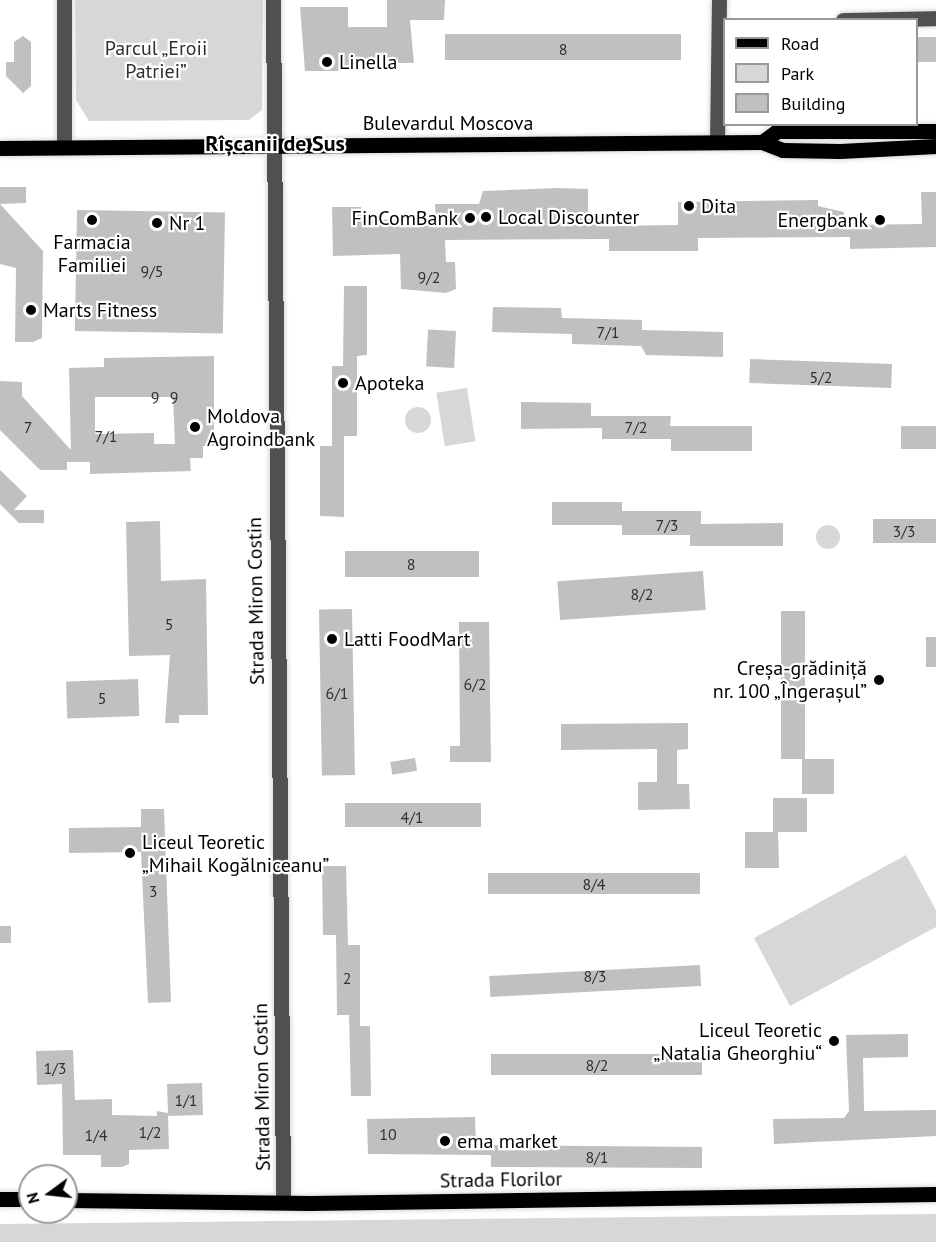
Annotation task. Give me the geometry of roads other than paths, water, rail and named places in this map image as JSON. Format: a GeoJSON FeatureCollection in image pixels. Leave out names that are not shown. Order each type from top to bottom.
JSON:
{"type":"FeatureCollection","features":[{"type":"Feature","properties":{"kind":"main road","name":"Bulevardul Moscova"},"geometry":{"type":"LineString","coordinates":[[762,141],[777,131],[841,127],[936,131]]}},
{"type":"Feature","properties":{"kind":"main road","name":"Bulevardul Moscova"},"geometry":{"type":"LineString","coordinates":[[0,148],[762,141],[806,150],[936,146]]}},
{"type":"Feature","properties":{"kind":"main road","name":"Strada Florilor"},"geometry":{"type":"LineString","coordinates":[[78,1200],[284,1202],[936,1194]]}},
{"type":"Feature","properties":{"kind":"main road"},"geometry":{"type":"LineString","coordinates":[[0,1199],[18,1200]]}},
{"type":"Feature","properties":{"kind":"street"},"geometry":{"type":"LineString","coordinates":[[64,0],[64,147]]}},
{"type":"Feature","properties":{"kind":"street","name":"Strada Miron Costin"},"geometry":{"type":"LineString","coordinates":[[273,0],[284,1202]]}},
{"type":"Feature","properties":{"kind":"street"},"geometry":{"type":"LineString","coordinates":[[717,142],[719,0]]}},
{"type":"Feature","properties":{"kind":"street"},"geometry":{"type":"LineString","coordinates":[[918,18],[936,18]]}},
{"type":"Feature","properties":{"kind":"place","name":"Linella"},"geometry":{"type":"Point","coordinates":[327,62]}},
{"type":"Feature","properties":{"kind":"place","name":"Dita"},"geometry":{"type":"Point","coordinates":[689,206]}},
{"type":"Feature","properties":{"kind":"place","name":"Local Discounter"},"geometry":{"type":"Point","coordinates":[486,217]}},
{"type":"Feature","properties":{"kind":"place","name":"FinComBank"},"geometry":{"type":"Point","coordinates":[470,218]}},
{"type":"Feature","properties":{"kind":"place","name":"Farmacia Familiei"},"geometry":{"type":"Point","coordinates":[92,220]}},
{"type":"Feature","properties":{"kind":"place","name":"Energbank"},"geometry":{"type":"Point","coordinates":[880,220]}},
{"type":"Feature","properties":{"kind":"place","name":"Nr 1"},"geometry":{"type":"Point","coordinates":[157,223]}},
{"type":"Feature","properties":{"kind":"place","name":"Marts Fitness"},"geometry":{"type":"Point","coordinates":[31,310]}},
{"type":"Feature","properties":{"kind":"place","name":"Apoteka"},"geometry":{"type":"Point","coordinates":[343,383]}},
{"type":"Feature","properties":{"kind":"place","name":"Moldova Agroindbank"},"geometry":{"type":"Point","coordinates":[195,427]}},
{"type":"Feature","properties":{"kind":"place","name":"Latti FoodMart"},"geometry":{"type":"Point","coordinates":[332,639]}},
{"type":"Feature","properties":{"kind":"place","name":"Creșa-grădiniță nr. 100 „Îngerașul”"},"geometry":{"type":"Point","coordinates":[879,680]}},
{"type":"Feature","properties":{"kind":"place","name":"Liceul Teoretic „Mihail Kogălniceanu”"},"geometry":{"type":"Point","coordinates":[130,853]}},
{"type":"Feature","properties":{"kind":"place","name":"Liceul Teoretic „Natalia Gheorghiu“"},"geometry":{"type":"Point","coordinates":[834,1041]}},
{"type":"Feature","properties":{"kind":"place","name":"ema market"},"geometry":{"type":"Point","coordinates":[445,1141]}},
{"type":"Feature","properties":{"kind":"district","name":"Rîșcanii de Sus"},"geometry":{"type":"Point","coordinates":[275,144]}},
{"type":"Feature","properties":{"kind":"park label","name":"Parcul „Eroii Patriei”"},"geometry":{"type":"Point","coordinates":[156,60]}}]}
